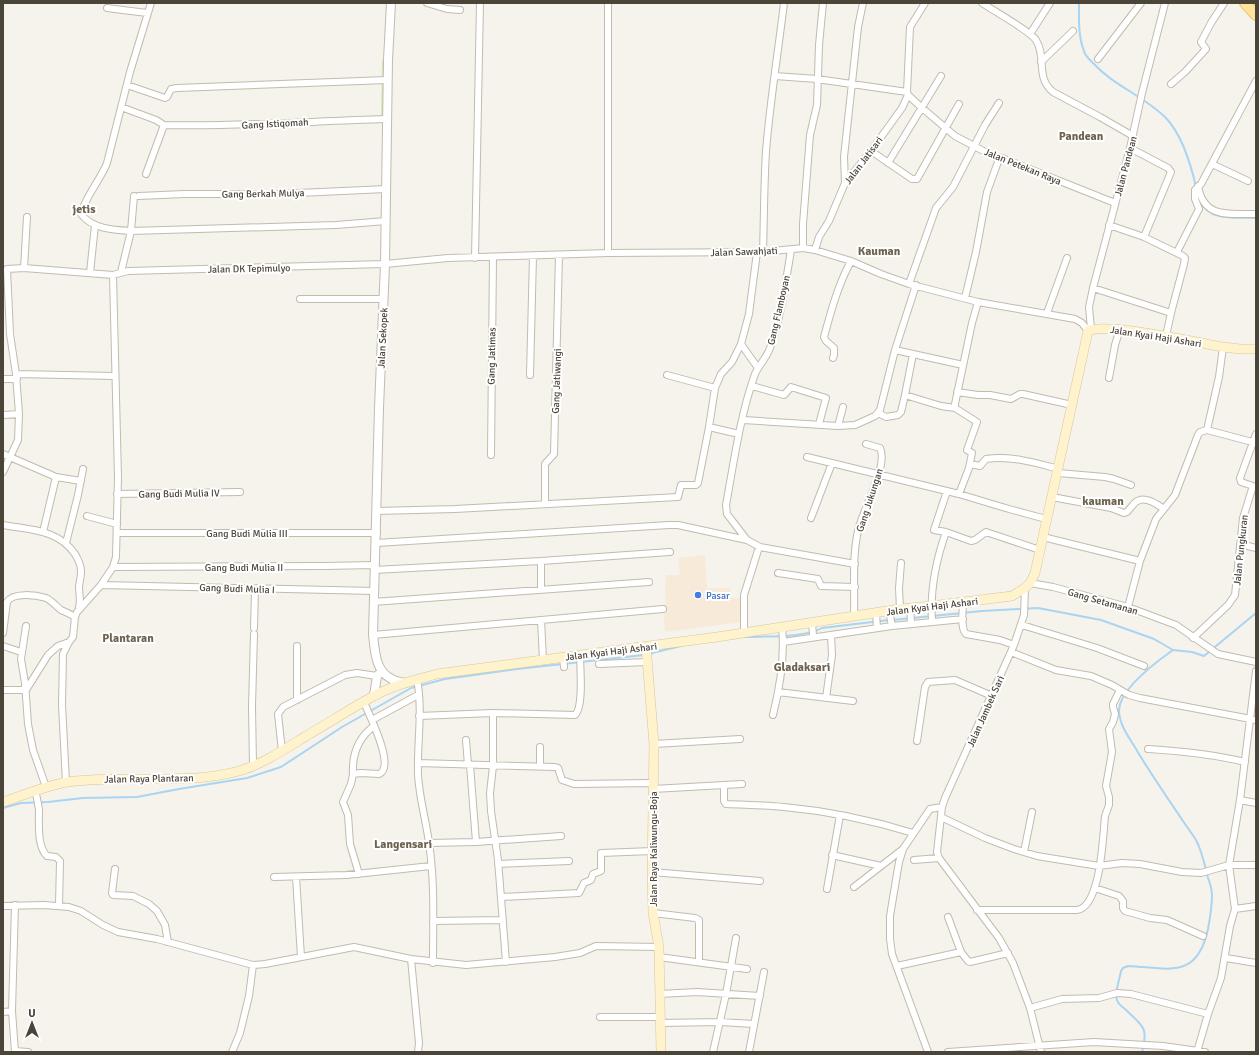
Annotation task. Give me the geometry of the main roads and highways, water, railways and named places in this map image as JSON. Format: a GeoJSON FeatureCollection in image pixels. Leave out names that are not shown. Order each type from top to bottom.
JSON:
{"type":"FeatureCollection","features":[{"type":"Feature","properties":{"kind":"main road"},"geometry":{"type":"LineString","coordinates":[[1245,3],[1256,15]]}},
{"type":"Feature","properties":{"kind":"main road","name":"Jalan Kyai Haji Ashari"},"geometry":{"type":"LineString","coordinates":[[374,696],[405,683],[417,682],[452,672],[543,660],[563,662],[580,656],[617,657],[646,655],[744,633],[812,625],[854,616],[890,613],[900,609],[910,611],[1012,596],[1027,586],[1035,573],[1090,330],[1097,328],[1120,329],[1224,347],[1256,349]]}},
{"type":"Feature","properties":{"kind":"main road","name":"Jalan Raya Kaliwungu-Boja"},"geometry":{"type":"LineString","coordinates":[[646,655],[654,744],[652,872],[653,913],[659,946],[661,1052]]}},
{"type":"Feature","properties":{"kind":"main road","name":"Jalan Raya Plantaran"},"geometry":{"type":"LineString","coordinates":[[3,802],[46,787],[66,782],[118,778],[178,779],[232,772],[254,765],[374,696]]}},
{"type":"Feature","properties":{"kind":"waterway"},"geometry":{"type":"LineString","coordinates":[[1079,3],[1080,33],[1085,55],[1101,71],[1148,103],[1172,125],[1189,160],[1196,187]]}},
{"type":"Feature","properties":{"kind":"waterway"},"geometry":{"type":"LineString","coordinates":[[1200,201],[1204,208],[1217,215],[1233,218],[1256,218]]}},
{"type":"Feature","properties":{"kind":"waterway"},"geometry":{"type":"LineString","coordinates":[[893,620],[982,611],[1038,608],[1101,620],[1154,639],[1173,650],[1192,652],[1204,656],[1256,613]]}},
{"type":"Feature","properties":{"kind":"waterway"},"geometry":{"type":"LineString","coordinates":[[745,637],[795,635],[822,628],[889,620]]}},
{"type":"Feature","properties":{"kind":"waterway"},"geometry":{"type":"LineString","coordinates":[[648,654],[681,646]]}},
{"type":"Feature","properties":{"kind":"waterway"},"geometry":{"type":"LineString","coordinates":[[1142,1052],[1145,1037],[1144,1031],[1140,1023],[1120,1005],[1116,997],[1121,971],[1123,968],[1128,966],[1168,969],[1189,964],[1197,957],[1203,945],[1208,929],[1212,904],[1211,887],[1198,844],[1151,774],[1123,726],[1119,715],[1121,702],[1125,693],[1140,677],[1173,650]]}},
{"type":"Feature","properties":{"kind":"waterway"},"geometry":{"type":"LineString","coordinates":[[3,808],[21,803],[83,798],[137,797],[247,778],[281,767],[342,727],[411,688],[445,679],[517,669],[644,655]]}},
{"type":"Feature","properties":{"kind":"place","name":"Pasar"},"geometry":{"type":"Point","coordinates":[698,595]}},
{"type":"Feature","properties":{"kind":"district","name":"Pandean"},"geometry":{"type":"Point","coordinates":[1081,136]}},
{"type":"Feature","properties":{"kind":"district","name":"jetis"},"geometry":{"type":"Point","coordinates":[84,209]}},
{"type":"Feature","properties":{"kind":"district","name":"Kauman"},"geometry":{"type":"Point","coordinates":[879,251]}},
{"type":"Feature","properties":{"kind":"district","name":"kauman"},"geometry":{"type":"Point","coordinates":[1103,501]}},
{"type":"Feature","properties":{"kind":"district","name":"Plantaran"},"geometry":{"type":"Point","coordinates":[128,638]}},
{"type":"Feature","properties":{"kind":"district","name":"Gladaksari"},"geometry":{"type":"Point","coordinates":[802,667]}},
{"type":"Feature","properties":{"kind":"district","name":"Langensari"},"geometry":{"type":"Point","coordinates":[403,844]}}]}
